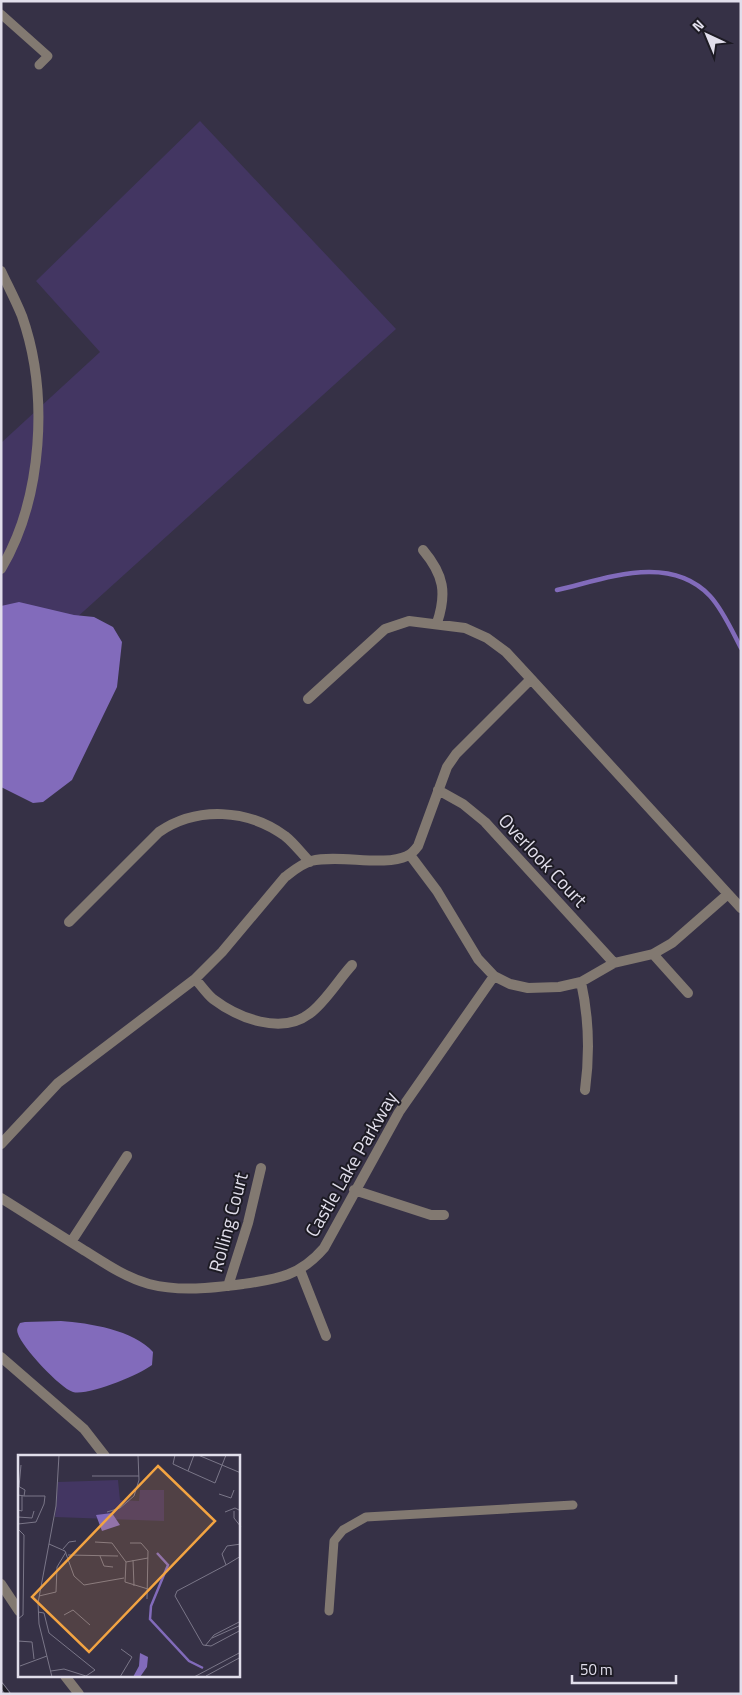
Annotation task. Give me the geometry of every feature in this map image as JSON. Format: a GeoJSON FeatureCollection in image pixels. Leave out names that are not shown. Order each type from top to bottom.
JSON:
{"type":"FeatureCollection","features":[{"type":"Feature","properties":{"kind":"street"},"geometry":{"type":"LineString","coordinates":[[1,271],[22,316],[32,353],[38,405],[38,440],[32,483],[20,526],[1,569]]}},
{"type":"Feature","properties":{"kind":"street"},"geometry":{"type":"LineString","coordinates":[[423,550],[435,565],[442,584],[443,606],[437,623]]}},
{"type":"Feature","properties":{"kind":"street"},"geometry":{"type":"LineString","coordinates":[[308,698],[385,628],[409,621],[437,623],[465,628],[486,638],[506,652],[741,908]]}},
{"type":"Feature","properties":{"kind":"street"},"geometry":{"type":"LineString","coordinates":[[1,1144],[58,1084],[195,979],[222,952],[285,877],[310,862],[330,858],[398,860],[410,856],[418,846],[447,768],[456,754],[531,679]]}},
{"type":"Feature","properties":{"kind":"street","name":"Overlook Court"},"geometry":{"type":"LineString","coordinates":[[438,790],[463,804],[485,822],[614,963]]}},
{"type":"Feature","properties":{"kind":"street"},"geometry":{"type":"LineString","coordinates":[[69,922],[159,832],[172,823],[187,817],[223,814],[256,820],[286,837],[310,862]]}},
{"type":"Feature","properties":{"kind":"street"},"geometry":{"type":"LineString","coordinates":[[410,856],[437,891],[478,960],[494,976],[510,984],[528,988],[560,987],[581,982],[614,963],[653,954],[672,944],[728,894]]}},
{"type":"Feature","properties":{"kind":"street"},"geometry":{"type":"LineString","coordinates":[[653,954],[688,993]]}},
{"type":"Feature","properties":{"kind":"street"},"geometry":{"type":"LineString","coordinates":[[195,979],[212,998],[234,1013],[259,1022],[285,1024],[311,1014],[352,965]]}},
{"type":"Feature","properties":{"kind":"street","name":"Castle Lake Parkway"},"geometry":{"type":"LineString","coordinates":[[1,1198],[117,1271],[149,1284],[185,1289],[228,1286],[277,1279],[300,1270],[314,1260],[324,1248],[354,1190],[399,1112],[494,976]]}},
{"type":"Feature","properties":{"kind":"street"},"geometry":{"type":"LineString","coordinates":[[581,982],[587,1008],[589,1039],[585,1090]]}},
{"type":"Feature","properties":{"kind":"street"},"geometry":{"type":"LineString","coordinates":[[72,1242],[127,1156]]}},
{"type":"Feature","properties":{"kind":"street","name":"Rolling Court"},"geometry":{"type":"LineString","coordinates":[[228,1286],[248,1223],[261,1168]]}},
{"type":"Feature","properties":{"kind":"street"},"geometry":{"type":"LineString","coordinates":[[354,1190],[432,1214],[444,1215]]}},
{"type":"Feature","properties":{"kind":"street"},"geometry":{"type":"LineString","coordinates":[[300,1270],[326,1336]]}},
{"type":"Feature","properties":{"kind":"street"},"geometry":{"type":"LineString","coordinates":[[1,1357],[84,1429],[104,1455]]}},
{"type":"Feature","properties":{"kind":"street"},"geometry":{"type":"LineString","coordinates":[[1,1584],[18,1610]]}},
{"type":"Feature","properties":{"kind":"street"},"geometry":{"type":"LineString","coordinates":[[67,1678],[79,1694]]}},
{"type":"Feature","properties":{"kind":"lane"},"geometry":{"type":"LineString","coordinates":[[1,14],[48,56],[39,66]]}},
{"type":"Feature","properties":{"kind":"lane"},"geometry":{"type":"LineString","coordinates":[[329,1611],[334,1541],[344,1530],[366,1518],[573,1505]]}},
{"type":"Feature","properties":{"kind":"shaded area"},"geometry":{"type":"Polygon","coordinates":[[[200,121],[396,329],[1,686],[1,443],[100,352],[36,281],[200,121]]]}},
{"type":"Feature","properties":{"kind":"shaded area"},"geometry":{"type":"Polygon","coordinates":[[[19,602],[74,615],[94,617],[113,627],[122,642],[117,687],[72,780],[43,802],[33,803],[1,787],[1,606],[19,602]]]}},
{"type":"Feature","properties":{"kind":"shaded area"},"geometry":{"type":"Polygon","coordinates":[[[61,1321],[97,1326],[135,1338],[153,1352],[152,1365],[113,1384],[90,1391],[73,1392],[59,1383],[42,1366],[26,1348],[17,1332],[20,1323],[61,1321]]]}},
{"type":"Feature","properties":{"kind":"waterway"},"geometry":{"type":"LineString","coordinates":[[557,590],[636,573],[656,572],[676,575],[694,583],[710,596],[723,614],[741,648]]}},
{"type":"Feature","properties":{"kind":"railway"},"geometry":{"type":"LineString","coordinates":[[1,1685],[8,1694]]}}]}
